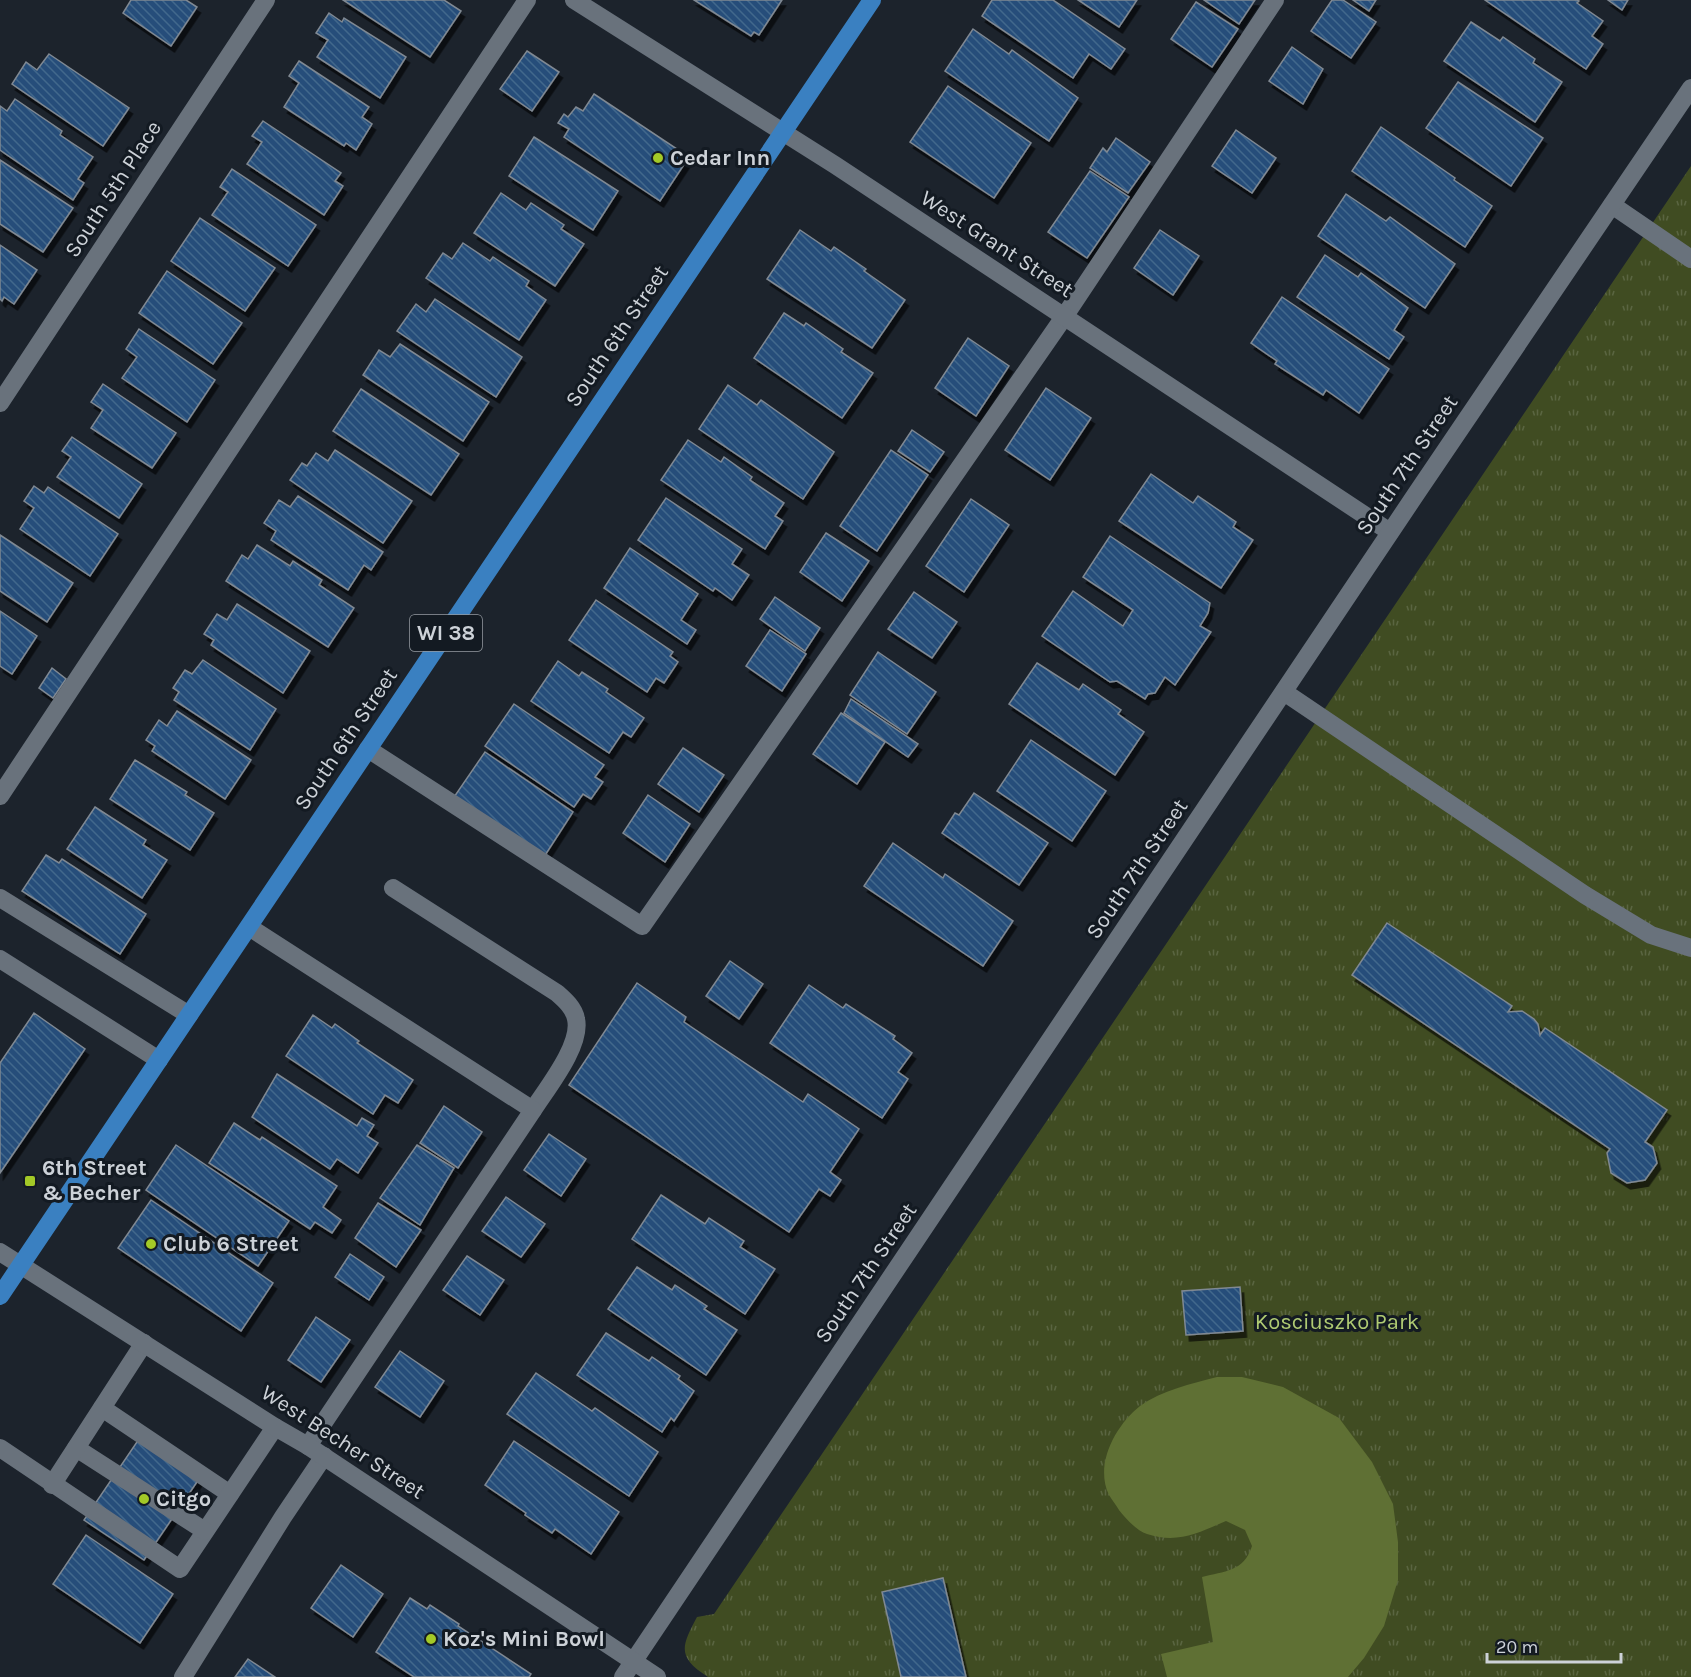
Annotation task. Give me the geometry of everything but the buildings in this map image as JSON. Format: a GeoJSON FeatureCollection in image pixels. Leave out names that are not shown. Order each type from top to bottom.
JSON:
{"type":"FeatureCollection","features":[{"type":"Feature","properties":{"kind":"main road","name":"South 6th Street"},"geometry":{"type":"LineString","coordinates":[[0,1296],[872,0]]}},
{"type":"Feature","properties":{"kind":"street","name":"South 5th Place"},"geometry":{"type":"LineString","coordinates":[[0,403],[266,0]]}},
{"type":"Feature","properties":{"kind":"street"},"geometry":{"type":"LineString","coordinates":[[0,796],[527,0]]}},
{"type":"Feature","properties":{"kind":"street","name":"West Grant Street"},"geometry":{"type":"LineString","coordinates":[[574,0],[784,132],[1390,532]]}},
{"type":"Feature","properties":{"kind":"street"},"geometry":{"type":"LineString","coordinates":[[368,749],[642,926],[1064,317],[1275,0]]}},
{"type":"Feature","properties":{"kind":"street","name":"South 7th Street"},"geometry":{"type":"LineString","coordinates":[[623,1677],[1390,532],[1691,88]]}},
{"type":"Feature","properties":{"kind":"street"},"geometry":{"type":"LineString","coordinates":[[1612,205],[1691,259]]}},
{"type":"Feature","properties":{"kind":"street"},"geometry":{"type":"LineString","coordinates":[[1284,692],[1585,895],[1652,934],[1691,948]]}},
{"type":"Feature","properties":{"kind":"street"},"geometry":{"type":"LineString","coordinates":[[308,1446],[533,1110],[570,1050],[576,1033],[576,1019],[570,1005],[557,993],[393,888]]}},
{"type":"Feature","properties":{"kind":"street"},"geometry":{"type":"LineString","coordinates":[[0,898],[189,1015]]}},
{"type":"Feature","properties":{"kind":"street"},"geometry":{"type":"LineString","coordinates":[[249,927],[533,1110]]}},
{"type":"Feature","properties":{"kind":"street"},"geometry":{"type":"LineString","coordinates":[[0,959],[159,1060]]}},
{"type":"Feature","properties":{"kind":"street","name":"West Becher Street"},"geometry":{"type":"LineString","coordinates":[[0,1252],[324,1456],[657,1677]]}},
{"type":"Feature","properties":{"kind":"street"},"geometry":{"type":"LineString","coordinates":[[52,1485],[144,1343]]}},
{"type":"Feature","properties":{"kind":"street"},"geometry":{"type":"LineString","coordinates":[[102,1408],[230,1494]]}},
{"type":"Feature","properties":{"kind":"street"},"geometry":{"type":"LineString","coordinates":[[0,1448],[180,1569],[275,1427]]}},
{"type":"Feature","properties":{"kind":"street"},"geometry":{"type":"LineString","coordinates":[[76,1448],[205,1531]]}},
{"type":"Feature","properties":{"kind":"street"},"geometry":{"type":"LineString","coordinates":[[183,1677],[324,1456]]}},
{"type":"Feature","properties":{"kind":"green space","name":"Kosciuszko Park"},"geometry":{"type":"Polygon","coordinates":[[[1691,166],[1691,1677],[708,1677],[691,1663],[685,1651],[685,1644],[697,1617],[714,1614],[1691,166]]]}},
{"type":"Feature","properties":{"kind":"shaded area"},"geometry":{"type":"Polygon","coordinates":[[[1217,1377],[1242,1377],[1283,1387],[1339,1418],[1372,1462],[1393,1504],[1398,1542],[1398,1580],[1384,1626],[1364,1658],[1348,1677],[1167,1677],[1161,1654],[1213,1642],[1202,1577],[1238,1566],[1244,1561],[1252,1546],[1245,1530],[1226,1521],[1188,1536],[1158,1537],[1139,1530],[1124,1517],[1109,1495],[1104,1471],[1106,1458],[1116,1434],[1140,1406],[1167,1392],[1217,1377]]]}},
{"type":"Feature","properties":{"kind":"place","name":"Cedar Inn"},"geometry":{"type":"Point","coordinates":[658,158]}},
{"type":"Feature","properties":{"kind":"place","name":"6th Street & Becher"},"geometry":{"type":"Point","coordinates":[30,1181]}},
{"type":"Feature","properties":{"kind":"place","name":"Club 6 Street"},"geometry":{"type":"Point","coordinates":[151,1244]}},
{"type":"Feature","properties":{"kind":"place","name":"Citgo"},"geometry":{"type":"Point","coordinates":[144,1499]}},
{"type":"Feature","properties":{"kind":"place","name":"Koz's Mini Bowl"},"geometry":{"type":"Point","coordinates":[431,1639]}}]}
